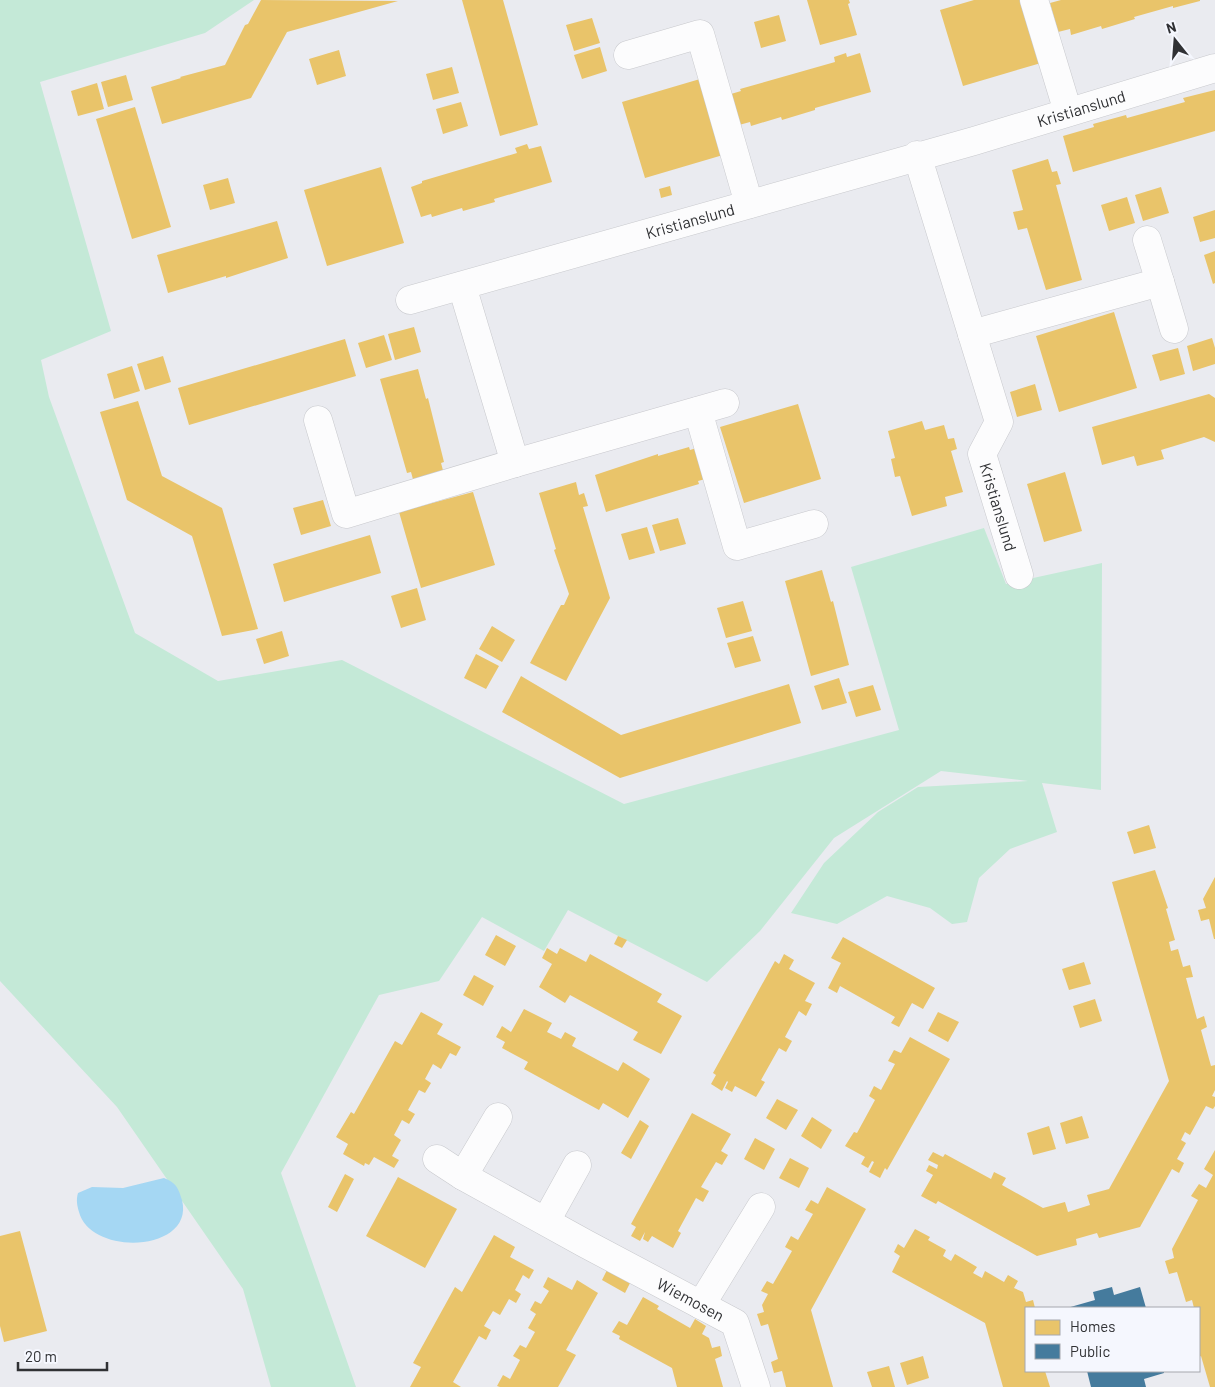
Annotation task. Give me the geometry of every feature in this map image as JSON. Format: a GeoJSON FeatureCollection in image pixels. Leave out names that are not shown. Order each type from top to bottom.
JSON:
{"type":"FeatureCollection","features":[{"type":"Feature","properties":{"kind":"street"},"geometry":{"type":"LineString","coordinates":[[1034,0],[1068,112]]}},
{"type":"Feature","properties":{"kind":"street"},"geometry":{"type":"LineString","coordinates":[[628,55],[700,34],[749,204]]}},
{"type":"Feature","properties":{"kind":"street","name":"Kristianslund"},"geometry":{"type":"LineString","coordinates":[[410,300],[974,140],[1215,68]]}},
{"type":"Feature","properties":{"kind":"street","name":"Kristianslund"},"geometry":{"type":"LineString","coordinates":[[917,155],[999,422],[982,454],[1019,575]]}},
{"type":"Feature","properties":{"kind":"street"},"geometry":{"type":"LineString","coordinates":[[1147,240],[1174,329]]}},
{"type":"Feature","properties":{"kind":"street"},"geometry":{"type":"LineString","coordinates":[[972,334],[1160,282]]}},
{"type":"Feature","properties":{"kind":"street"},"geometry":{"type":"LineString","coordinates":[[462,286],[515,463]]}},
{"type":"Feature","properties":{"kind":"street"},"geometry":{"type":"LineString","coordinates":[[318,420],[346,514],[725,403]]}},
{"type":"Feature","properties":{"kind":"street"},"geometry":{"type":"LineString","coordinates":[[698,410],[737,546],[814,524]]}},
{"type":"Feature","properties":{"kind":"street"},"geometry":{"type":"LineString","coordinates":[[463,1176],[498,1118]]}},
{"type":"Feature","properties":{"kind":"street","name":"Wiemosen"},"geometry":{"type":"LineString","coordinates":[[438,1158],[463,1176],[586,1244],[736,1323],[756,1387]]}},
{"type":"Feature","properties":{"kind":"street"},"geometry":{"type":"LineString","coordinates":[[546,1221],[577,1165]]}},
{"type":"Feature","properties":{"kind":"street"},"geometry":{"type":"LineString","coordinates":[[701,1305],[760,1207]]}},
{"type":"Feature","properties":{"kind":"green space"},"geometry":{"type":"Polygon","coordinates":[[[0,0],[254,0],[205,33],[40,82],[111,331],[41,360],[49,397],[135,633],[218,681],[342,660],[624,804],[899,730],[851,567],[984,528],[1006,584],[1102,563],[1101,790],[1042,783],[1057,832],[1010,849],[979,878],[967,922],[952,924],[930,908],[887,896],[837,924],[791,913],[824,863],[878,812],[918,787],[1028,781],[941,771],[834,838],[760,931],[707,982],[568,910],[544,951],[482,917],[439,981],[379,995],[281,1173],[356,1387],[271,1387],[243,1289],[117,1107],[0,981],[0,0]]]}},
{"type":"Feature","properties":{"kind":"water"},"geometry":{"type":"Polygon","coordinates":[[[164,1178],[174,1184],[179,1192],[182,1200],[182,1217],[173,1230],[158,1239],[140,1242],[120,1242],[102,1236],[87,1227],[79,1212],[78,1193],[92,1187],[123,1188],[164,1178]]]}},
{"type":"Feature","properties":{"kind":"building: Homes"},"geometry":{"type":"Polygon","coordinates":[[[261,0],[398,1],[287,32],[251,98],[162,124],[151,87],[225,65],[245,25],[248,24],[261,0]]]}},
{"type":"Feature","properties":{"kind":"building: Homes"},"geometry":{"type":"Polygon","coordinates":[[[462,0],[503,0],[538,125],[500,136],[462,0]]]}},
{"type":"Feature","properties":{"kind":"building: Homes"},"geometry":{"type":"Polygon","coordinates":[[[807,0],[849,0],[850,3],[848,4],[857,35],[820,45],[807,0]]]}},
{"type":"Feature","properties":{"kind":"building: Homes"},"geometry":{"type":"Polygon","coordinates":[[[974,0],[1022,0],[1041,63],[963,86],[940,10],[974,0]]]}},
{"type":"Feature","properties":{"kind":"building: Homes"},"geometry":{"type":"Polygon","coordinates":[[[1061,0],[1200,1],[1173,8],[1173,6],[1134,17],[1135,19],[1102,29],[1101,26],[1071,35],[1070,29],[1058,32],[1050,3],[1061,0]]]}},
{"type":"Feature","properties":{"kind":"building: Homes"},"geometry":{"type":"Polygon","coordinates":[[[779,15],[786,41],[761,48],[754,22],[779,15]]]}},
{"type":"Feature","properties":{"kind":"building: Homes"},"geometry":{"type":"Polygon","coordinates":[[[592,18],[600,43],[574,51],[566,25],[592,18]]]}},
{"type":"Feature","properties":{"kind":"building: Homes"},"geometry":{"type":"Polygon","coordinates":[[[600,47],[607,71],[582,79],[574,55],[600,47]]]}},
{"type":"Feature","properties":{"kind":"building: Homes"},"geometry":{"type":"Polygon","coordinates":[[[339,50],[346,76],[317,85],[309,59],[339,50]]]}},
{"type":"Feature","properties":{"kind":"building: Homes"},"geometry":{"type":"Polygon","coordinates":[[[846,53],[847,57],[860,53],[871,92],[815,108],[815,110],[782,120],[781,117],[751,126],[750,122],[739,125],[731,94],[741,91],[740,89],[835,62],[834,57],[846,53]]]}},
{"type":"Feature","properties":{"kind":"building: Homes"},"geometry":{"type":"Polygon","coordinates":[[[452,67],[459,93],[433,100],[426,74],[452,67]]]}},
{"type":"Feature","properties":{"kind":"building: Homes"},"geometry":{"type":"Polygon","coordinates":[[[126,75],[133,100],[108,107],[101,82],[126,75]]]}},
{"type":"Feature","properties":{"kind":"building: Homes"},"geometry":{"type":"Polygon","coordinates":[[[700,79],[723,155],[645,178],[622,102],[700,79]]]}},
{"type":"Feature","properties":{"kind":"building: Homes"},"geometry":{"type":"Polygon","coordinates":[[[97,83],[104,109],[78,116],[71,91],[97,83]]]}},
{"type":"Feature","properties":{"kind":"building: Homes"},"geometry":{"type":"Polygon","coordinates":[[[1215,90],[1215,131],[1073,172],[1063,136],[1094,127],[1093,124],[1126,115],[1127,118],[1185,102],[1183,98],[1215,90]]]}},
{"type":"Feature","properties":{"kind":"building: Homes"},"geometry":{"type":"Polygon","coordinates":[[[461,102],[468,126],[443,134],[436,109],[461,102]]]}},
{"type":"Feature","properties":{"kind":"building: Homes"},"geometry":{"type":"Polygon","coordinates":[[[135,107],[171,227],[132,239],[96,119],[135,107]]]}},
{"type":"Feature","properties":{"kind":"building: Homes"},"geometry":{"type":"Polygon","coordinates":[[[527,144],[529,149],[541,146],[552,182],[494,199],[495,202],[463,211],[462,208],[432,217],[431,214],[421,217],[411,187],[422,183],[422,181],[517,153],[515,148],[527,144]]]}},
{"type":"Feature","properties":{"kind":"building: Homes"},"geometry":{"type":"Polygon","coordinates":[[[1048,159],[1052,172],[1057,171],[1061,184],[1056,185],[1082,280],[1046,290],[1027,228],[1018,230],[1013,212],[1023,210],[1012,170],[1048,159]]]}},
{"type":"Feature","properties":{"kind":"building: Homes"},"geometry":{"type":"Polygon","coordinates":[[[381,167],[404,243],[327,266],[304,190],[381,167]]]}},
{"type":"Feature","properties":{"kind":"building: Homes"},"geometry":{"type":"Polygon","coordinates":[[[228,178],[235,203],[210,210],[203,185],[228,178]]]}},
{"type":"Feature","properties":{"kind":"building: Homes"},"geometry":{"type":"Polygon","coordinates":[[[670,186],[672,195],[661,198],[659,189],[670,186]]]}},
{"type":"Feature","properties":{"kind":"building: Homes"},"geometry":{"type":"Polygon","coordinates":[[[1161,187],[1169,213],[1143,221],[1135,195],[1161,187]]]}},
{"type":"Feature","properties":{"kind":"building: Homes"},"geometry":{"type":"Polygon","coordinates":[[[1127,197],[1135,223],[1109,231],[1101,205],[1127,197]]]}},
{"type":"Feature","properties":{"kind":"building: Homes"},"geometry":{"type":"Polygon","coordinates":[[[1215,210],[1215,238],[1200,242],[1193,217],[1215,210]]]}},
{"type":"Feature","properties":{"kind":"building: Homes"},"geometry":{"type":"Polygon","coordinates":[[[277,221],[288,258],[226,278],[226,276],[168,293],[157,255],[277,221]]]}},
{"type":"Feature","properties":{"kind":"building: Homes"},"geometry":{"type":"Polygon","coordinates":[[[1215,251],[1215,283],[1213,284],[1204,255],[1215,251]]]}},
{"type":"Feature","properties":{"kind":"building: Homes"},"geometry":{"type":"Polygon","coordinates":[[[1114,312],[1137,388],[1059,412],[1036,336],[1114,312]]]}},
{"type":"Feature","properties":{"kind":"building: Homes"},"geometry":{"type":"Polygon","coordinates":[[[414,327],[421,352],[395,360],[388,334],[414,327]]]}},
{"type":"Feature","properties":{"kind":"building: Homes"},"geometry":{"type":"Polygon","coordinates":[[[384,335],[392,360],[366,368],[358,343],[384,335]]]}},
{"type":"Feature","properties":{"kind":"building: Homes"},"geometry":{"type":"Polygon","coordinates":[[[1212,338],[1215,348],[1215,364],[1193,371],[1187,346],[1212,338]]]}},
{"type":"Feature","properties":{"kind":"building: Homes"},"geometry":{"type":"Polygon","coordinates":[[[345,339],[356,376],[189,425],[178,388],[345,339]]]}},
{"type":"Feature","properties":{"kind":"building: Homes"},"geometry":{"type":"Polygon","coordinates":[[[1178,348],[1185,374],[1160,381],[1152,355],[1178,348]]]}},
{"type":"Feature","properties":{"kind":"building: Homes"},"geometry":{"type":"Polygon","coordinates":[[[163,356],[171,382],[145,390],[137,364],[163,356]]]}},
{"type":"Feature","properties":{"kind":"building: Homes"},"geometry":{"type":"Polygon","coordinates":[[[132,366],[140,391],[114,399],[107,374],[132,366]]]}},
{"type":"Feature","properties":{"kind":"building: Homes"},"geometry":{"type":"Polygon","coordinates":[[[418,369],[426,399],[428,398],[444,462],[441,463],[444,474],[414,483],[411,472],[407,473],[380,379],[418,369]]]}},
{"type":"Feature","properties":{"kind":"building: Homes"},"geometry":{"type":"Polygon","coordinates":[[[1035,384],[1042,410],[1017,417],[1010,392],[1035,384]]]}},
{"type":"Feature","properties":{"kind":"building: Homes"},"geometry":{"type":"Polygon","coordinates":[[[1209,394],[1215,398],[1215,442],[1204,437],[1161,450],[1164,459],[1137,466],[1134,456],[1102,465],[1092,427],[1209,394]]]}},
{"type":"Feature","properties":{"kind":"building: Homes"},"geometry":{"type":"Polygon","coordinates":[[[138,401],[162,476],[222,508],[258,629],[222,636],[192,536],[127,500],[100,412],[138,401]]]}},
{"type":"Feature","properties":{"kind":"building: Homes"},"geometry":{"type":"Polygon","coordinates":[[[798,404],[821,479],[744,503],[720,427],[798,404]]]}},
{"type":"Feature","properties":{"kind":"building: Homes"},"geometry":{"type":"Polygon","coordinates":[[[922,421],[925,430],[944,425],[948,439],[954,438],[957,449],[951,451],[963,492],[945,497],[947,506],[912,516],[900,476],[895,477],[891,459],[895,458],[888,431],[922,421]]]}},
{"type":"Feature","properties":{"kind":"building: Homes"},"geometry":{"type":"Polygon","coordinates":[[[689,447],[690,450],[700,447],[709,478],[698,481],[699,484],[606,512],[595,475],[658,454],[658,456],[689,447]]]}},
{"type":"Feature","properties":{"kind":"building: Homes"},"geometry":{"type":"Polygon","coordinates":[[[1065,472],[1082,531],[1044,542],[1027,484],[1065,472]]]}},
{"type":"Feature","properties":{"kind":"building: Homes"},"geometry":{"type":"Polygon","coordinates":[[[576,482],[579,495],[584,493],[588,506],[583,507],[610,598],[566,681],[530,663],[561,605],[564,605],[569,594],[554,550],[556,549],[539,493],[576,482]]]}},
{"type":"Feature","properties":{"kind":"building: Homes"},"geometry":{"type":"Polygon","coordinates":[[[473,492],[495,565],[421,588],[399,512],[473,492]]]}},
{"type":"Feature","properties":{"kind":"building: Homes"},"geometry":{"type":"Polygon","coordinates":[[[323,500],[331,526],[301,535],[293,508],[323,500]]]}},
{"type":"Feature","properties":{"kind":"building: Homes"},"geometry":{"type":"Polygon","coordinates":[[[678,518],[686,544],[660,551],[652,525],[678,518]]]}},
{"type":"Feature","properties":{"kind":"building: Homes"},"geometry":{"type":"Polygon","coordinates":[[[647,527],[655,553],[629,560],[621,534],[647,527]]]}},
{"type":"Feature","properties":{"kind":"building: Homes"},"geometry":{"type":"Polygon","coordinates":[[[370,535],[381,573],[284,602],[273,564],[370,535]]]}},
{"type":"Feature","properties":{"kind":"building: Homes"},"geometry":{"type":"Polygon","coordinates":[[[822,570],[831,602],[833,601],[849,665],[811,676],[785,581],[822,570]]]}},
{"type":"Feature","properties":{"kind":"building: Homes"},"geometry":{"type":"Polygon","coordinates":[[[417,588],[426,620],[401,628],[391,596],[417,588]]]}},
{"type":"Feature","properties":{"kind":"building: Homes"},"geometry":{"type":"Polygon","coordinates":[[[743,601],[752,631],[726,638],[717,608],[743,601]]]}},
{"type":"Feature","properties":{"kind":"building: Homes"},"geometry":{"type":"Polygon","coordinates":[[[492,626],[515,640],[502,662],[479,649],[492,626]]]}},
{"type":"Feature","properties":{"kind":"building: Homes"},"geometry":{"type":"Polygon","coordinates":[[[282,631],[289,656],[264,664],[256,639],[282,631]]]}},
{"type":"Feature","properties":{"kind":"building: Homes"},"geometry":{"type":"Polygon","coordinates":[[[753,636],[761,661],[735,668],[727,643],[753,636]]]}},
{"type":"Feature","properties":{"kind":"building: Homes"},"geometry":{"type":"Polygon","coordinates":[[[476,654],[499,666],[486,689],[464,678],[476,654]]]}},
{"type":"Feature","properties":{"kind":"building: Homes"},"geometry":{"type":"Polygon","coordinates":[[[521,676],[621,735],[789,684],[801,723],[620,778],[502,712],[521,676]]]}},
{"type":"Feature","properties":{"kind":"building: Homes"},"geometry":{"type":"Polygon","coordinates":[[[839,678],[847,703],[822,710],[814,686],[839,678]]]}},
{"type":"Feature","properties":{"kind":"building: Homes"},"geometry":{"type":"Polygon","coordinates":[[[873,685],[881,710],[856,717],[848,692],[873,685]]]}},
{"type":"Feature","properties":{"kind":"building: Homes"},"geometry":{"type":"Polygon","coordinates":[[[1149,825],[1156,848],[1134,854],[1127,832],[1149,825]]]}},
{"type":"Feature","properties":{"kind":"building: Homes"},"geometry":{"type":"Polygon","coordinates":[[[1155,870],[1168,908],[1166,909],[1175,940],[1169,942],[1171,951],[1178,949],[1183,967],[1190,965],[1193,977],[1186,978],[1197,1019],[1204,1016],[1207,1027],[1201,1030],[1211,1066],[1215,1065],[1215,1090],[1212,1096],[1215,1097],[1215,1106],[1213,1109],[1206,1106],[1190,1135],[1185,1132],[1181,1140],[1186,1143],[1177,1159],[1184,1163],[1179,1173],[1172,1169],[1140,1227],[1099,1238],[1097,1233],[1076,1239],[1077,1245],[1037,1256],[938,1201],[936,1204],[921,1196],[933,1175],[926,1171],[929,1165],[937,1169],[938,1165],[928,1160],[933,1152],[943,1157],[945,1154],[991,1179],[994,1172],[1006,1178],[1002,1185],[1043,1208],[1065,1202],[1068,1212],[1090,1205],[1087,1195],[1109,1189],[1169,1081],[1112,882],[1155,870]]]}},
{"type":"Feature","properties":{"kind":"building: Homes"},"geometry":{"type":"Polygon","coordinates":[[[1215,877],[1214,939],[1209,919],[1201,921],[1198,910],[1206,908],[1203,899],[1215,877]]]}},
{"type":"Feature","properties":{"kind":"building: Homes"},"geometry":{"type":"Polygon","coordinates":[[[496,935],[516,946],[505,966],[485,955],[496,935]]]}},
{"type":"Feature","properties":{"kind":"building: Homes"},"geometry":{"type":"Polygon","coordinates":[[[618,936],[627,940],[622,948],[614,944],[618,936]]]}},
{"type":"Feature","properties":{"kind":"building: Homes"},"geometry":{"type":"Polygon","coordinates":[[[843,937],[935,988],[923,1009],[912,1003],[899,1027],[891,1023],[895,1017],[840,986],[837,993],[828,988],[841,963],[831,958],[843,937]]]}},
{"type":"Feature","properties":{"kind":"building: Homes"},"geometry":{"type":"Polygon","coordinates":[[[547,948],[557,954],[560,948],[586,962],[590,954],[662,994],[657,1002],[682,1016],[661,1054],[633,1040],[638,1032],[570,995],[565,1003],[539,987],[552,964],[542,958],[547,948]]]}},
{"type":"Feature","properties":{"kind":"building: Homes"},"geometry":{"type":"Polygon","coordinates":[[[784,954],[794,960],[789,969],[815,983],[805,1001],[812,1004],[806,1016],[799,1011],[785,1037],[792,1041],[786,1052],[779,1048],[761,1080],[765,1082],[756,1097],[735,1086],[732,1092],[725,1088],[727,1081],[722,1091],[711,1084],[716,1075],[713,1073],[775,961],[779,964],[784,954]]]}},
{"type":"Feature","properties":{"kind":"building: Homes"},"geometry":{"type":"Polygon","coordinates":[[[1084,962],[1091,984],[1069,990],[1062,969],[1084,962]]]}},
{"type":"Feature","properties":{"kind":"building: Homes"},"geometry":{"type":"Polygon","coordinates":[[[474,975],[494,986],[483,1006],[463,995],[474,975]]]}},
{"type":"Feature","properties":{"kind":"building: Homes"},"geometry":{"type":"Polygon","coordinates":[[[1095,999],[1102,1021],[1080,1028],[1073,1006],[1095,999]]]}},
{"type":"Feature","properties":{"kind":"building: Homes"},"geometry":{"type":"Polygon","coordinates":[[[524,1009],[552,1023],[547,1032],[561,1039],[565,1032],[576,1038],[572,1046],[618,1071],[623,1062],[650,1079],[628,1118],[603,1103],[599,1110],[524,1069],[528,1062],[502,1048],[505,1042],[496,1037],[502,1026],[511,1032],[524,1009]]]}},
{"type":"Feature","properties":{"kind":"building: Homes"},"geometry":{"type":"Polygon","coordinates":[[[421,1012],[443,1024],[437,1034],[461,1047],[456,1056],[450,1053],[441,1069],[433,1064],[425,1079],[431,1083],[425,1093],[419,1090],[408,1110],[415,1114],[409,1124],[402,1120],[394,1135],[401,1140],[392,1156],[399,1160],[394,1168],[374,1157],[369,1165],[365,1163],[364,1166],[343,1154],[348,1144],[336,1137],[351,1112],[354,1114],[395,1041],[402,1045],[421,1012]]]}},
{"type":"Feature","properties":{"kind":"building: Homes"},"geometry":{"type":"Polygon","coordinates":[[[938,1012],[959,1022],[948,1042],[928,1031],[938,1012]]]}},
{"type":"Feature","properties":{"kind":"building: Homes"},"geometry":{"type":"Polygon","coordinates":[[[910,1037],[950,1059],[887,1170],[885,1168],[880,1178],[869,1172],[874,1162],[872,1161],[868,1168],[861,1164],[865,1157],[845,1146],[854,1132],[857,1133],[875,1100],[869,1096],[874,1086],[881,1090],[895,1064],[888,1061],[894,1050],[901,1053],[910,1037]]]}},
{"type":"Feature","properties":{"kind":"building: Homes"},"geometry":{"type":"Polygon","coordinates":[[[777,1099],[798,1110],[786,1130],[766,1118],[777,1099]]]}},
{"type":"Feature","properties":{"kind":"building: Homes"},"geometry":{"type":"Polygon","coordinates":[[[692,1113],[731,1134],[721,1151],[728,1155],[722,1165],[716,1162],[701,1187],[709,1191],[703,1202],[696,1198],[678,1231],[681,1233],[673,1248],[652,1236],[648,1242],[643,1239],[645,1232],[640,1241],[631,1236],[636,1227],[631,1224],[692,1113]]]}},
{"type":"Feature","properties":{"kind":"building: Homes"},"geometry":{"type":"Polygon","coordinates":[[[1082,1116],[1089,1138],[1066,1144],[1060,1123],[1082,1116]]]}},
{"type":"Feature","properties":{"kind":"building: Homes"},"geometry":{"type":"Polygon","coordinates":[[[812,1117],[832,1130],[821,1149],[801,1136],[812,1117]]]}},
{"type":"Feature","properties":{"kind":"building: Homes"},"geometry":{"type":"Polygon","coordinates":[[[640,1120],[649,1126],[631,1159],[621,1153],[640,1120]]]}},
{"type":"Feature","properties":{"kind":"building: Homes"},"geometry":{"type":"Polygon","coordinates":[[[1049,1126],[1056,1149],[1033,1155],[1027,1133],[1049,1126]]]}},
{"type":"Feature","properties":{"kind":"building: Homes"},"geometry":{"type":"Polygon","coordinates":[[[755,1138],[775,1149],[764,1170],[744,1159],[755,1138]]]}},
{"type":"Feature","properties":{"kind":"building: Homes"},"geometry":{"type":"Polygon","coordinates":[[[1215,1150],[1215,1387],[1210,1387],[1200,1356],[1200,1307],[1194,1307],[1192,1300],[1186,1302],[1177,1272],[1169,1274],[1165,1261],[1174,1258],[1172,1249],[1198,1200],[1191,1196],[1199,1184],[1206,1188],[1213,1175],[1204,1169],[1215,1150]]]}},
{"type":"Feature","properties":{"kind":"building: Homes"},"geometry":{"type":"Polygon","coordinates":[[[790,1158],[809,1168],[799,1188],[779,1178],[790,1158]]]}},
{"type":"Feature","properties":{"kind":"building: Homes"},"geometry":{"type":"Polygon","coordinates":[[[345,1174],[354,1179],[337,1212],[328,1207],[345,1174]]]}},
{"type":"Feature","properties":{"kind":"building: Homes"},"geometry":{"type":"Polygon","coordinates":[[[398,1177],[457,1209],[425,1268],[366,1236],[398,1177]]]}},
{"type":"Feature","properties":{"kind":"building: Homes"},"geometry":{"type":"Polygon","coordinates":[[[827,1187],[866,1209],[811,1310],[833,1387],[786,1387],[782,1371],[774,1373],[771,1362],[778,1359],[768,1324],[761,1326],[757,1314],[764,1312],[762,1305],[768,1294],[761,1291],[767,1281],[773,1284],[792,1251],[785,1247],[791,1236],[798,1240],[813,1214],[805,1210],[811,1200],[818,1204],[827,1187]]]}},
{"type":"Feature","properties":{"kind":"building: Homes"},"geometry":{"type":"Polygon","coordinates":[[[915,1229],[930,1237],[928,1240],[946,1250],[943,1256],[951,1261],[955,1254],[977,1267],[973,1273],[982,1278],[985,1271],[1004,1282],[1008,1275],[1018,1281],[1014,1288],[1023,1292],[1026,1302],[1033,1300],[1035,1307],[1025,1307],[1025,1372],[1045,1372],[1050,1387],[1003,1387],[985,1323],[892,1272],[900,1256],[894,1252],[898,1244],[904,1248],[915,1229]]]}},
{"type":"Feature","properties":{"kind":"building: Homes"},"geometry":{"type":"Polygon","coordinates":[[[20,1231],[47,1331],[4,1342],[0,1326],[0,1236],[20,1231]]]}},
{"type":"Feature","properties":{"kind":"building: Homes"},"geometry":{"type":"Polygon","coordinates":[[[494,1235],[515,1247],[510,1257],[534,1270],[529,1279],[523,1275],[515,1290],[521,1294],[516,1303],[509,1299],[500,1315],[493,1311],[484,1326],[491,1330],[486,1340],[479,1336],[453,1382],[461,1387],[410,1387],[421,1367],[413,1363],[455,1287],[462,1292],[494,1235]]]}},
{"type":"Feature","properties":{"kind":"building: Homes"},"geometry":{"type":"Polygon","coordinates":[[[607,1270],[630,1283],[625,1293],[602,1280],[607,1270]]]}},
{"type":"Feature","properties":{"kind":"building: Homes"},"geometry":{"type":"Polygon","coordinates":[[[548,1277],[572,1290],[577,1280],[598,1293],[566,1350],[576,1355],[558,1387],[497,1386],[503,1375],[510,1379],[520,1360],[513,1356],[520,1345],[526,1348],[535,1332],[528,1328],[536,1314],[530,1310],[535,1301],[541,1304],[549,1291],[543,1287],[548,1277]]]}},
{"type":"Feature","properties":{"kind":"building: Homes"},"geometry":{"type":"Polygon","coordinates":[[[643,1297],[659,1306],[657,1309],[690,1328],[695,1319],[706,1326],[702,1334],[709,1338],[712,1348],[720,1346],[722,1356],[715,1359],[723,1387],[677,1387],[672,1368],[619,1339],[620,1336],[612,1332],[619,1321],[627,1325],[643,1297]]]}},
{"type":"Feature","properties":{"kind":"building: Homes"},"geometry":{"type":"Polygon","coordinates":[[[923,1356],[929,1378],[907,1385],[900,1363],[923,1356]]]}},
{"type":"Feature","properties":{"kind":"building: Homes"},"geometry":{"type":"Polygon","coordinates":[[[889,1366],[895,1387],[872,1387],[867,1372],[889,1366]]]}},
{"type":"Feature","properties":{"kind":"building: Public"},"geometry":{"type":"Polygon","coordinates":[[[1112,1287],[1114,1295],[1140,1287],[1146,1307],[1070,1307],[1095,1300],[1093,1292],[1112,1287]]]}},
{"type":"Feature","properties":{"kind":"building: Public"},"geometry":{"type":"Polygon","coordinates":[[[1087,1372],[1164,1372],[1144,1379],[1146,1387],[1091,1387],[1087,1372]]]}}]}
